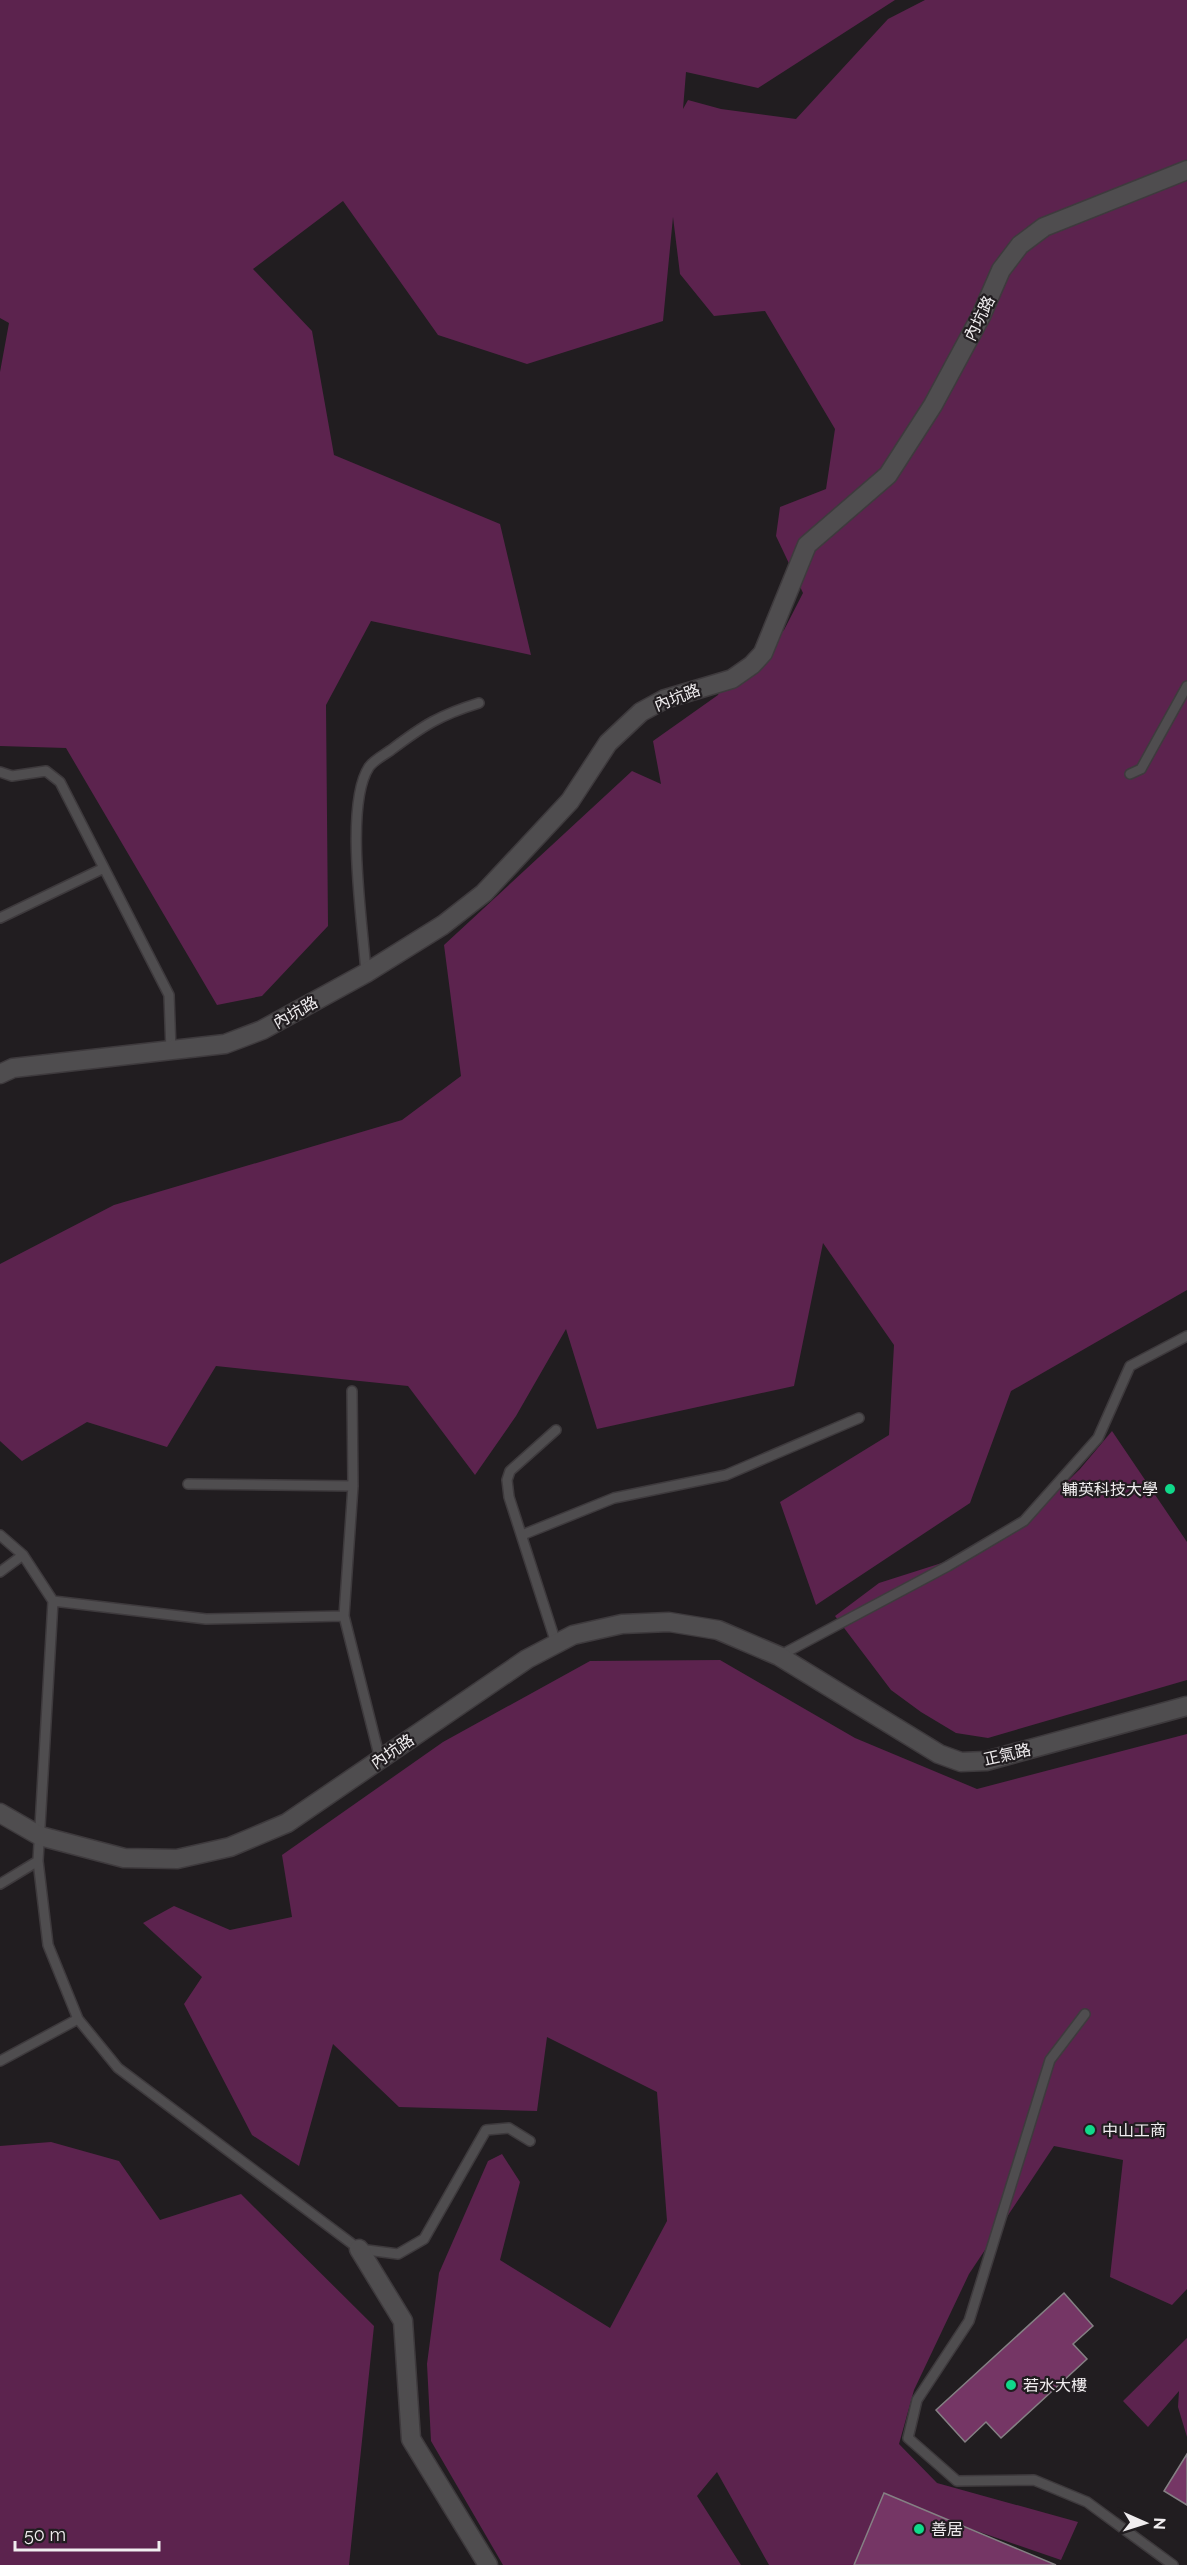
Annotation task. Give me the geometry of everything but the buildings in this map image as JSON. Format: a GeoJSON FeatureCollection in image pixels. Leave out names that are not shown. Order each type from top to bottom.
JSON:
{"type":"FeatureCollection","features":[{"type":"Feature","properties":{"kind":"street","name":"內坑路"},"geometry":{"type":"LineString","coordinates":[[0,1074],[13,1068],[225,1044],[262,1030],[366,973],[444,925],[484,893],[570,801],[608,743],[641,712],[665,699],[732,678],[757,659],[771,637],[807,545],[888,475],[933,405],[981,316],[1001,270],[1020,245],[1044,227],[1187,170]]}},
{"type":"Feature","properties":{"kind":"street","name":"內坑路"},"geometry":{"type":"LineString","coordinates":[[0,1813],[40,1836],[124,1858],[177,1859],[220,1850],[287,1823],[527,1659],[573,1635],[622,1624],[669,1622],[718,1630],[779,1656]]}},
{"type":"Feature","properties":{"kind":"street","name":"正氣路"},"geometry":{"type":"LineString","coordinates":[[779,1656],[939,1754],[961,1762],[986,1761],[1187,1706]]}},
{"type":"Feature","properties":{"kind":"street"},"geometry":{"type":"LineString","coordinates":[[359,2248],[403,2321],[411,2439],[488,2565]]}},
{"type":"Feature","properties":{"kind":"lane"},"geometry":{"type":"LineString","coordinates":[[1130,774],[1141,769],[1187,686]]}},
{"type":"Feature","properties":{"kind":"lane"},"geometry":{"type":"LineString","coordinates":[[366,973],[356,817],[362,781],[370,766],[421,727],[440,716],[479,703]]}},
{"type":"Feature","properties":{"kind":"lane"},"geometry":{"type":"LineString","coordinates":[[0,772],[12,776],[46,771],[60,782],[169,995],[171,1051]]}},
{"type":"Feature","properties":{"kind":"lane"},"geometry":{"type":"LineString","coordinates":[[0,918],[104,868]]}},
{"type":"Feature","properties":{"kind":"lane"},"geometry":{"type":"LineString","coordinates":[[779,1656],[948,1566],[1024,1521],[1098,1438],[1130,1366],[1187,1336]]}},
{"type":"Feature","properties":{"kind":"lane"},"geometry":{"type":"LineString","coordinates":[[352,1391],[353,1486],[344,1616],[380,1759]]}},
{"type":"Feature","properties":{"kind":"lane"},"geometry":{"type":"LineString","coordinates":[[522,1535],[614,1498],[736,1471],[859,1418]]}},
{"type":"Feature","properties":{"kind":"lane"},"geometry":{"type":"LineString","coordinates":[[556,1430],[510,1471],[507,1480],[509,1497],[556,1643]]}},
{"type":"Feature","properties":{"kind":"lane"},"geometry":{"type":"LineString","coordinates":[[188,1484],[353,1486]]}},
{"type":"Feature","properties":{"kind":"lane"},"geometry":{"type":"LineString","coordinates":[[0,1536],[23,1555],[53,1601],[38,1862],[48,1944],[78,2019],[118,2068],[359,2248],[398,2254],[424,2239],[486,2130],[509,2128],[530,2141]]}},
{"type":"Feature","properties":{"kind":"lane"},"geometry":{"type":"LineString","coordinates":[[0,1572],[23,1555]]}},
{"type":"Feature","properties":{"kind":"lane"},"geometry":{"type":"LineString","coordinates":[[53,1601],[206,1619],[344,1616]]}},
{"type":"Feature","properties":{"kind":"lane"},"geometry":{"type":"LineString","coordinates":[[0,1884],[38,1862]]}},
{"type":"Feature","properties":{"kind":"lane"},"geometry":{"type":"LineString","coordinates":[[1084,2014],[1050,2060],[969,2321],[917,2400],[908,2438],[957,2481],[1034,2481],[1087,2502],[1173,2565]]}},
{"type":"Feature","properties":{"kind":"lane"},"geometry":{"type":"LineString","coordinates":[[0,2061],[78,2019]]}},
{"type":"Feature","properties":{"kind":"shaded area"},"geometry":{"type":"Polygon","coordinates":[[[0,0],[895,0],[758,88],[686,72],[683,109],[688,100],[721,109],[796,119],[888,19],[925,0],[1187,0],[1187,1290],[1011,1391],[970,1503],[816,1605],[780,1502],[889,1435],[894,1345],[823,1243],[794,1386],[597,1429],[566,1329],[516,1416],[475,1475],[408,1386],[216,1366],[167,1447],[87,1422],[22,1461],[0,1441],[0,1264],[114,1205],[402,1120],[461,1076],[444,945],[632,771],[661,784],[653,741],[718,695],[727,672],[784,630],[803,593],[776,536],[780,507],[826,489],[835,429],[765,311],[714,316],[680,274],[673,217],[663,321],[527,364],[438,335],[343,201],[253,269],[312,331],[334,455],[500,524],[531,655],[371,621],[326,705],[328,926],[262,996],[217,1005],[66,748],[0,746],[0,372],[9,323],[0,318],[0,0]]]}},
{"type":"Feature","properties":{"kind":"shaded area"},"geometry":{"type":"Polygon","coordinates":[[[1112,1431],[1187,1542],[1187,1680],[988,1738],[956,1733],[891,1690],[835,1616],[879,1583],[948,1561],[1032,1516],[1080,1469],[1112,1431]]]}},
{"type":"Feature","properties":{"kind":"shaded area"},"geometry":{"type":"Polygon","coordinates":[[[720,1660],[855,1738],[977,1789],[1187,1734],[1187,2289],[1172,2305],[1110,2277],[1123,2160],[1054,2146],[969,2274],[914,2390],[899,2444],[937,2483],[1078,2522],[1061,2560],[901,2505],[883,2565],[769,2565],[717,2472],[697,2496],[741,2565],[503,2565],[431,2441],[427,2364],[439,2273],[488,2161],[502,2154],[520,2182],[500,2260],[610,2328],[667,2221],[657,2092],[547,2037],[537,2111],[399,2107],[333,2044],[299,2166],[252,2135],[184,2004],[202,1977],[143,1923],[174,1906],[230,1930],[292,1917],[282,1855],[443,1742],[590,1661],[720,1660]]]}},
{"type":"Feature","properties":{"kind":"shaded area"},"geometry":{"type":"Polygon","coordinates":[[[51,2142],[119,2161],[160,2220],[241,2194],[374,2326],[349,2565],[0,2565],[0,2146],[51,2142]]]}},
{"type":"Feature","properties":{"kind":"shaded area"},"geometry":{"type":"Polygon","coordinates":[[[1187,2338],[1187,2437],[1178,2407],[1179,2391],[1148,2427],[1123,2401],[1187,2338]]]}},
{"type":"Feature","properties":{"kind":"place","name":"輔英科技大學"},"geometry":{"type":"Point","coordinates":[1170,1489]}},
{"type":"Feature","properties":{"kind":"place","name":"中山工商"},"geometry":{"type":"Point","coordinates":[1090,2130]}},
{"type":"Feature","properties":{"kind":"place","name":"若水大樓"},"geometry":{"type":"Point","coordinates":[1011,2385]}},
{"type":"Feature","properties":{"kind":"place","name":"善居"},"geometry":{"type":"Point","coordinates":[919,2529]}}]}
